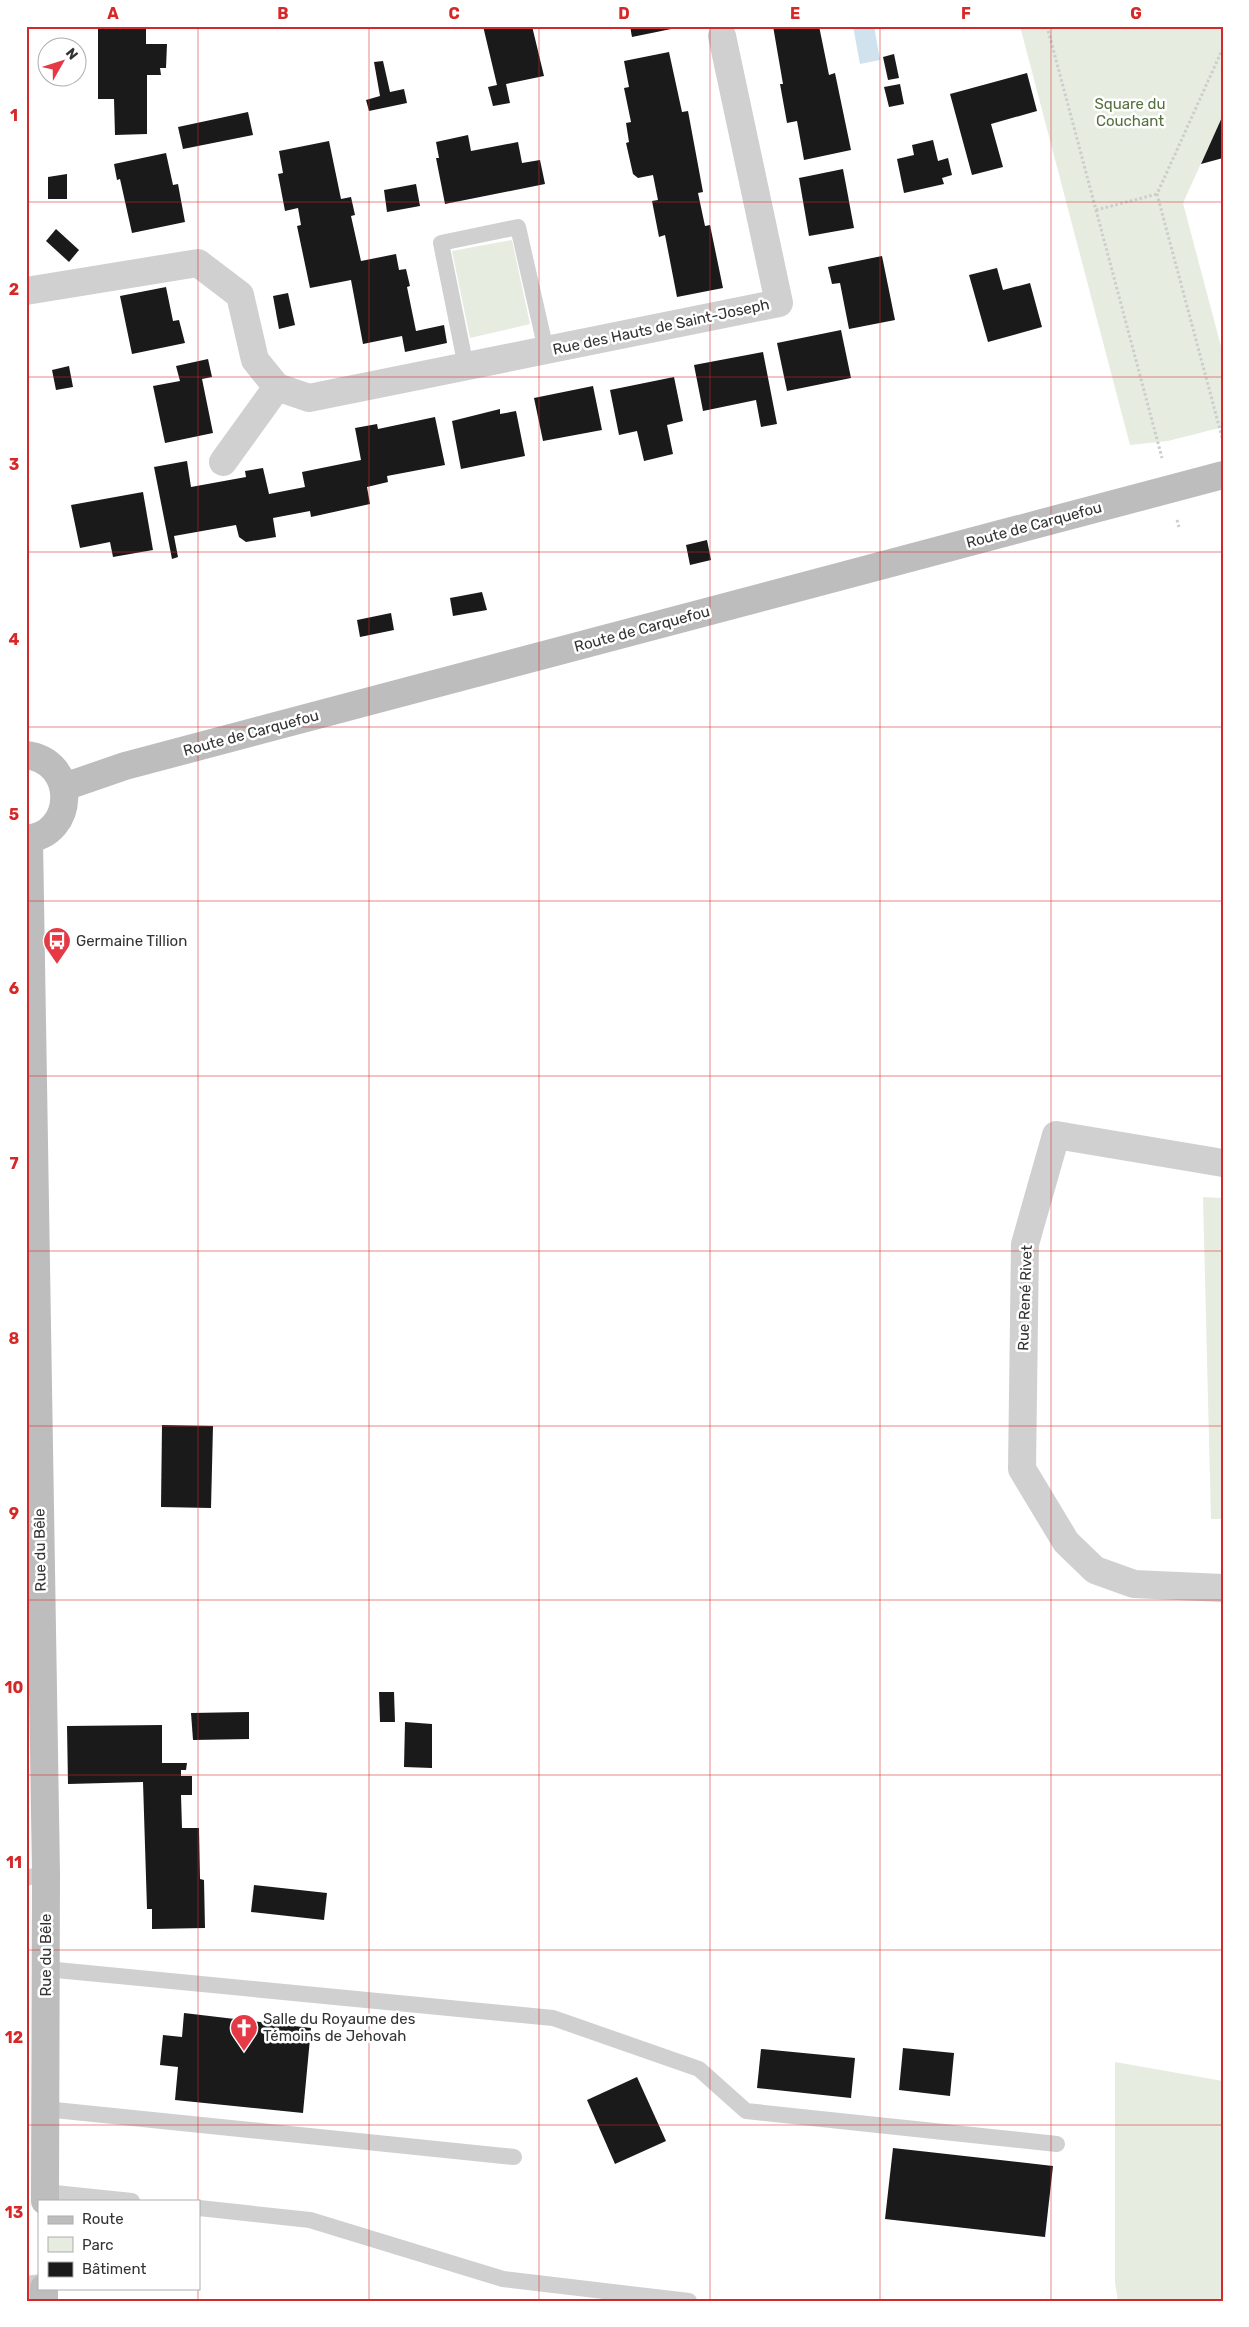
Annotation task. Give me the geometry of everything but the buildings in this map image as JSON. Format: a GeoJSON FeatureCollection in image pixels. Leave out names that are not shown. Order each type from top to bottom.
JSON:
{"type":"FeatureCollection","features":[{"type":"Feature","properties":{"kind":"main road","name":"Route de Carquefou"},"geometry":{"type":"LineString","coordinates":[[64,787],[125,766],[1223,475]]}},
{"type":"Feature","properties":{"kind":"main road"},"geometry":{"type":"LineString","coordinates":[[26,755],[48,762],[58,773],[64,787],[64,805],[56,824],[45,833],[28,839]]}},
{"type":"Feature","properties":{"kind":"main road","name":"Rue du Bêle"},"geometry":{"type":"LineString","coordinates":[[28,839],[36,1876],[46,1968],[45,2196]]}},
{"type":"Feature","properties":{"kind":"street","name":"Rue des Hauts de Saint-Joseph"},"geometry":{"type":"LineString","coordinates":[[277,387],[309,398],[778,303],[722,36]]}},
{"type":"Feature","properties":{"kind":"street"},"geometry":{"type":"LineString","coordinates":[[26,291],[198,263],[240,295],[255,360],[277,387],[222,462]]}},
{"type":"Feature","properties":{"kind":"street","name":"Rue René Rivet"},"geometry":{"type":"LineString","coordinates":[[1223,1163],[1056,1135],[1025,1244],[1022,1469],[1066,1542],[1095,1570],[1134,1584],[1223,1588]]}},
{"type":"Feature","properties":{"kind":"lane"},"geometry":{"type":"LineString","coordinates":[[466,367],[441,243],[450,241],[518,227],[546,350]]}},
{"type":"Feature","properties":{"kind":"lane"},"geometry":{"type":"LineString","coordinates":[[46,1968],[553,2018],[699,2069],[746,2111],[1057,2144]]}},
{"type":"Feature","properties":{"kind":"lane"},"geometry":{"type":"LineString","coordinates":[[46,2109],[514,2157]]}},
{"type":"Feature","properties":{"kind":"lane"},"geometry":{"type":"LineString","coordinates":[[45,2196],[115,2200]]}},
{"type":"Feature","properties":{"kind":"lane"},"geometry":{"type":"LineString","coordinates":[[200,2208],[310,2220],[503,2279],[689,2301]]}},
{"type":"Feature","properties":{"kind":"path"},"geometry":{"type":"LineString","coordinates":[[1047,26],[1162,458]]}},
{"type":"Feature","properties":{"kind":"path"},"geometry":{"type":"LineString","coordinates":[[1223,48],[1157,194],[1223,441]]}},
{"type":"Feature","properties":{"kind":"path"},"geometry":{"type":"LineString","coordinates":[[1096,210],[1157,194]]}},
{"type":"Feature","properties":{"kind":"green space","name":"Square du Couchant"},"geometry":{"type":"Polygon","coordinates":[[[1020,26],[1223,26],[1223,115],[1183,203],[1223,354],[1223,427],[1168,441],[1130,445],[1020,26]]]}},
{"type":"Feature","properties":{"kind":"green space"},"geometry":{"type":"Polygon","coordinates":[[[512,240],[530,324],[470,338],[452,251],[512,240]]]}},
{"type":"Feature","properties":{"kind":"green space"},"geometry":{"type":"Polygon","coordinates":[[[1203,1197],[1223,1198],[1223,1519],[1211,1519],[1203,1197]]]}},
{"type":"Feature","properties":{"kind":"green space"},"geometry":{"type":"Polygon","coordinates":[[[1115,2062],[1223,2081],[1223,2301],[1118,2301],[1115,2283],[1115,2062]]]}},
{"type":"Feature","properties":{"kind":"water"},"geometry":{"type":"Polygon","coordinates":[[[853,26],[874,26],[880,60],[860,64],[853,26]]]}},
{"type":"Feature","properties":{"kind":"place","name":"Germaine Tillion"},"geometry":{"type":"Point","coordinates":[57,965]}},
{"type":"Feature","properties":{"kind":"place","name":"Salle du Royaume des Témoins de Jehovah"},"geometry":{"type":"Point","coordinates":[244,2052]}}]}
